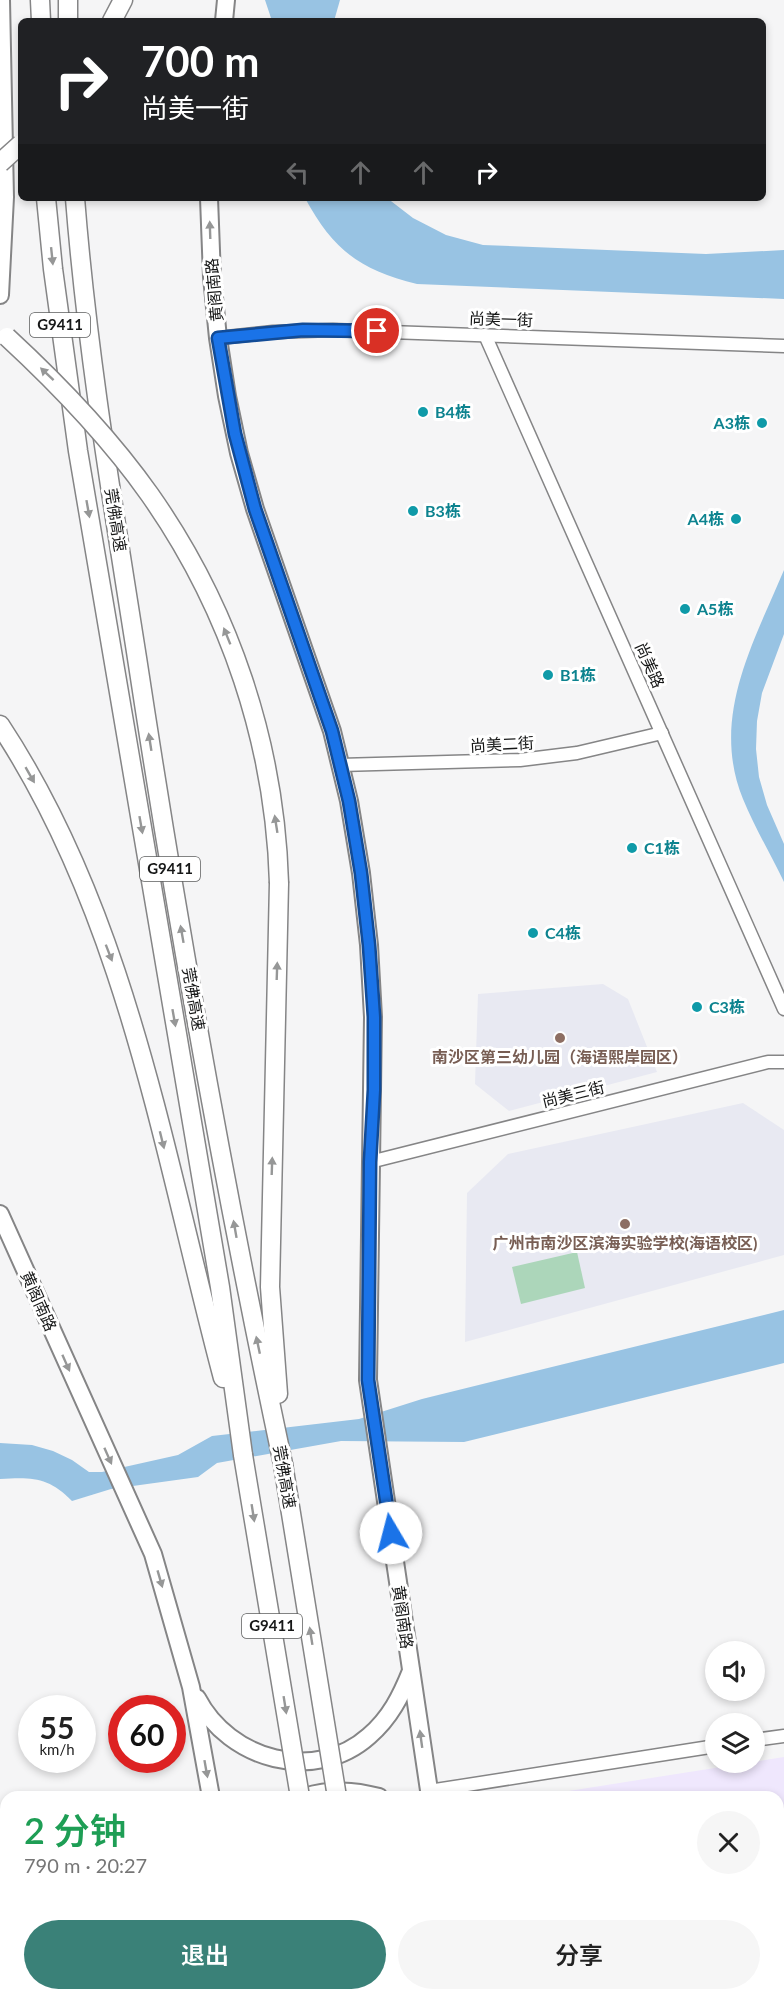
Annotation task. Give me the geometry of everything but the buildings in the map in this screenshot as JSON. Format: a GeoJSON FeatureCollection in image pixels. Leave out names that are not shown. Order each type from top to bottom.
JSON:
{"type":"FeatureCollection","features":[{"type":"Feature","properties":{"kind":"highway"},"geometry":{"type":"LineString","coordinates":[[40,0],[41,18]]}},
{"type":"Feature","properties":{"kind":"highway"},"geometry":{"type":"LineString","coordinates":[[68,0],[68,18]]}},
{"type":"Feature","properties":{"kind":"highway"},"geometry":{"type":"LineString","coordinates":[[114,18],[123,0]]}},
{"type":"Feature","properties":{"kind":"highway"},"geometry":{"type":"LineString","coordinates":[[0,163],[18,147]]}},
{"type":"Feature","properties":{"kind":"highway","name":"莞佛高速"},"geometry":{"type":"LineString","coordinates":[[46,201],[78,451],[220,1287],[243,1455],[301,1791]]}},
{"type":"Feature","properties":{"kind":"highway","name":"莞佛高速"},"geometry":{"type":"LineString","coordinates":[[75,201],[80,262],[105,449],[166,844],[245,1287],[283,1464],[336,1791]]}},
{"type":"Feature","properties":{"kind":"highway"},"geometry":{"type":"LineString","coordinates":[[0,331],[54,381],[121,456],[157,505],[186,550],[211,598],[230,642],[259,730],[278,836],[279,883],[270,1287],[283,1464]]}},
{"type":"Feature","properties":{"kind":"highway"},"geometry":{"type":"LineString","coordinates":[[0,725],[39,791],[57,827],[118,977],[243,1455]]}},
{"type":"Feature","properties":{"kind":"main road"},"geometry":{"type":"LineString","coordinates":[[0,295],[5,197],[1,0]]}},
{"type":"Feature","properties":{"kind":"main road"},"geometry":{"type":"LineString","coordinates":[[224,18],[226,0]]}},
{"type":"Feature","properties":{"kind":"main road","name":"黄阁南路"},"geometry":{"type":"LineString","coordinates":[[209,201],[212,277],[218,338],[237,441],[255,509],[332,731],[361,873],[374,1017],[368,1380],[429,1791]]}},
{"type":"Feature","properties":{"kind":"main road","name":"黄阁南路"},"geometry":{"type":"LineString","coordinates":[[0,1214],[153,1554],[191,1687],[210,1791]]}},
{"type":"Feature","properties":{"kind":"main road"},"geometry":{"type":"LineString","coordinates":[[191,1687],[204,1711],[221,1731],[242,1747],[267,1757],[293,1762],[320,1760],[345,1751],[368,1738],[387,1719],[401,1696],[411,1671]]}},
{"type":"Feature","properties":{"kind":"main road"},"geometry":{"type":"LineString","coordinates":[[324,1791],[352,1791]]}},
{"type":"Feature","properties":{"kind":"street","name":"尚美一街"},"geometry":{"type":"LineString","coordinates":[[218,338],[283,331],[333,330],[784,346]]}},
{"type":"Feature","properties":{"kind":"street","name":"尚美路"},"geometry":{"type":"LineString","coordinates":[[485,335],[784,1009]]}},
{"type":"Feature","properties":{"kind":"street","name":"尚美二街"},"geometry":{"type":"LineString","coordinates":[[340,765],[520,760],[577,753],[662,733]]}},
{"type":"Feature","properties":{"kind":"street","name":"尚美三街"},"geometry":{"type":"LineString","coordinates":[[370,1162],[768,1062],[784,1062]]}},
{"type":"Feature","properties":{"kind":"street"},"geometry":{"type":"LineString","coordinates":[[765,1739],[784,1736]]}},
{"type":"Feature","properties":{"kind":"street"},"geometry":{"type":"LineString","coordinates":[[447,1791],[705,1748]]}},
{"type":"Feature","properties":{"kind":"shaded area","name":"南沙区第三幼儿园（海语熙岸园区）"},"geometry":{"type":"Polygon","coordinates":[[[603,984],[628,999],[657,1072],[509,1111],[475,1084],[478,994],[603,984]]]}},
{"type":"Feature","properties":{"kind":"shaded area","name":"广州市南沙区滨海实验学校(海语校区)"},"geometry":{"type":"Polygon","coordinates":[[[743,1103],[784,1130],[784,1255],[465,1342],[467,1193],[508,1154],[743,1103]]]}},
{"type":"Feature","properties":{"kind":"shaded area"},"geometry":{"type":"Polygon","coordinates":[[[784,1757],[784,1791],[569,1791],[705,1769],[705,1773],[765,1773],[765,1760],[784,1757]]]}},
{"type":"Feature","properties":{"kind":"green space"},"geometry":{"type":"Polygon","coordinates":[[[577,1252],[585,1288],[521,1304],[512,1267],[577,1252]]]}},
{"type":"Feature","properties":{"kind":"water"},"geometry":{"type":"Polygon","coordinates":[[[265,0],[340,0],[335,18],[271,18],[265,0]]]}},
{"type":"Feature","properties":{"kind":"water"},"geometry":{"type":"Polygon","coordinates":[[[307,201],[391,201],[413,218],[446,235],[483,245],[706,254],[784,250],[784,299],[417,284],[379,272],[350,255],[326,231],[307,201]]]}},
{"type":"Feature","properties":{"kind":"water"},"geometry":{"type":"Polygon","coordinates":[[[784,570],[784,634],[762,693],[757,721],[756,749],[759,777],[767,805],[784,844],[784,882],[743,799],[734,769],[731,739],[733,710],[739,682],[784,570]]]}},
{"type":"Feature","properties":{"kind":"water"},"geometry":{"type":"Polygon","coordinates":[[[784,1310],[784,1363],[464,1442],[341,1441],[217,1463],[198,1477],[111,1489],[72,1501],[56,1487],[39,1480],[0,1479],[0,1443],[32,1445],[72,1460],[89,1472],[102,1472],[178,1455],[212,1436],[359,1419],[422,1399],[784,1310]]]}},
{"type":"Feature","properties":{"kind":"place","name":"B4栋"},"geometry":{"type":"Point","coordinates":[423,412]}},
{"type":"Feature","properties":{"kind":"place","name":"A3栋"},"geometry":{"type":"Point","coordinates":[762,423]}},
{"type":"Feature","properties":{"kind":"place","name":"B3栋"},"geometry":{"type":"Point","coordinates":[413,511]}},
{"type":"Feature","properties":{"kind":"place","name":"A4栋"},"geometry":{"type":"Point","coordinates":[736,519]}},
{"type":"Feature","properties":{"kind":"place","name":"A5栋"},"geometry":{"type":"Point","coordinates":[685,609]}},
{"type":"Feature","properties":{"kind":"place","name":"B1栋"},"geometry":{"type":"Point","coordinates":[548,675]}},
{"type":"Feature","properties":{"kind":"place","name":"C1栋"},"geometry":{"type":"Point","coordinates":[632,848]}},
{"type":"Feature","properties":{"kind":"place","name":"C4栋"},"geometry":{"type":"Point","coordinates":[533,933]}},
{"type":"Feature","properties":{"kind":"place","name":"C3栋"},"geometry":{"type":"Point","coordinates":[697,1007]}},
{"type":"Feature","properties":{"kind":"place","name":"南沙区第三幼儿园（海语熙岸园区）"},"geometry":{"type":"Point","coordinates":[560,1038]}},
{"type":"Feature","properties":{"kind":"place","name":"广州市南沙区滨海实验学校(海语校区)"},"geometry":{"type":"Point","coordinates":[625,1224]}},
{"type":"Feature","properties":{"kind":"route"},"geometry":{"type":"LineString","coordinates":[[377,331],[303,330],[218,338],[239,453],[255,509],[332,731],[349,801],[361,873],[374,1017],[368,1380],[391,1533]]}}]}
